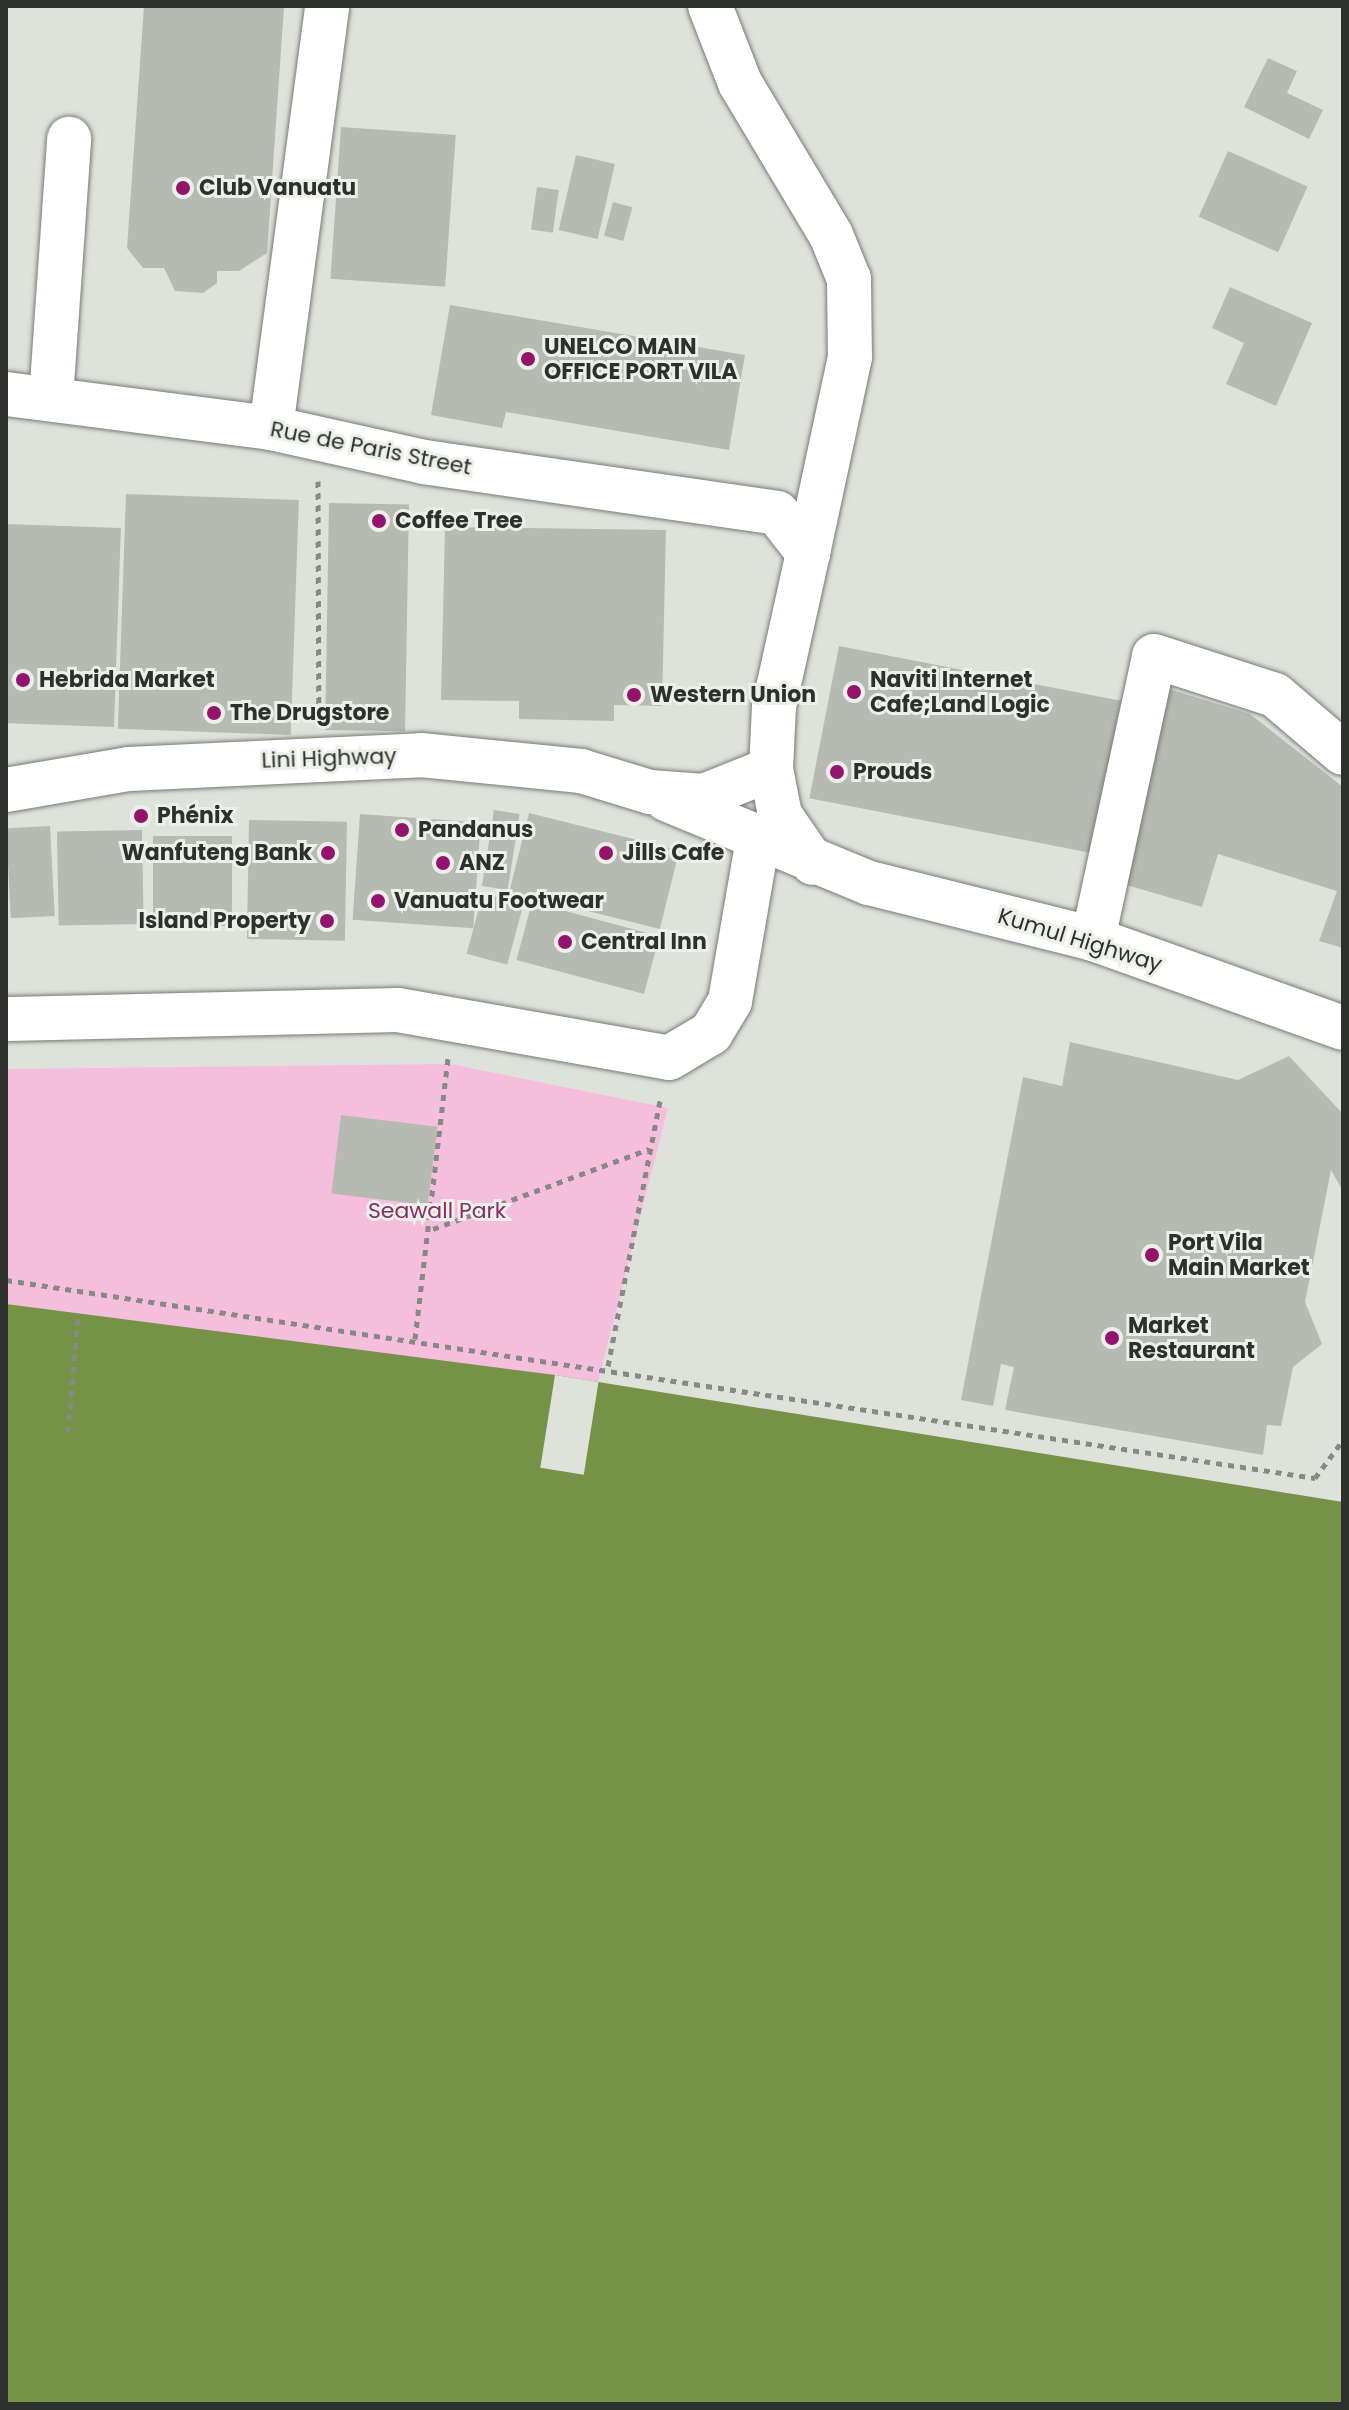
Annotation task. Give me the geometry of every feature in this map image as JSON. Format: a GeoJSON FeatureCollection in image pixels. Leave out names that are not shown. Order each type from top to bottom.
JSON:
{"type":"FeatureCollection","features":[{"type":"Feature","properties":{"kind":"street"},"geometry":{"type":"LineString","coordinates":[[710,6],[727,57],[849,279],[853,329],[832,431],[801,539],[774,706],[771,769],[780,815],[813,863]]}},
{"type":"Feature","properties":{"kind":"street"},"geometry":{"type":"LineString","coordinates":[[271,428],[327,8]]}},
{"type":"Feature","properties":{"kind":"street"},"geometry":{"type":"LineString","coordinates":[[51,399],[69,139]]}},
{"type":"Feature","properties":{"kind":"street","name":"Rue de Paris Street"},"geometry":{"type":"LineString","coordinates":[[6,394],[271,428],[424,462],[735,503],[777,513],[801,539]]}},
{"type":"Feature","properties":{"kind":"street","name":"Rue de Paris Street"},"geometry":{"type":"LineString","coordinates":[[735,503],[778,489],[803,469],[832,431]]}},
{"type":"Feature","properties":{"kind":"street"},"geometry":{"type":"LineString","coordinates":[[1093,939],[1154,656],[1275,695],[1343,753]]}},
{"type":"Feature","properties":{"kind":"street","name":"Lini Highway"},"geometry":{"type":"LineString","coordinates":[[6,790],[129,769],[319,756],[509,762],[581,771],[650,792],[813,863]]}},
{"type":"Feature","properties":{"kind":"street","name":"Lini Highway"},"geometry":{"type":"LineString","coordinates":[[650,792],[704,796],[771,769]]}},
{"type":"Feature","properties":{"kind":"street"},"geometry":{"type":"LineString","coordinates":[[6,1019],[346,1008],[451,1019],[670,1057],[711,1033],[730,1001],[758,839]]}},
{"type":"Feature","properties":{"kind":"street","name":"Kumul Highway"},"geometry":{"type":"LineString","coordinates":[[813,863],[1093,939],[1343,1028]]}},
{"type":"Feature","properties":{"kind":"path"},"geometry":{"type":"LineString","coordinates":[[318,439],[319,756]]}},
{"type":"Feature","properties":{"kind":"path"},"geometry":{"type":"LineString","coordinates":[[415,1339],[433,1229],[451,1019]]}},
{"type":"Feature","properties":{"kind":"path"},"geometry":{"type":"LineString","coordinates":[[608,1366],[649,1149],[670,1057]]}},
{"type":"Feature","properties":{"kind":"path"},"geometry":{"type":"LineString","coordinates":[[433,1229],[649,1149]]}},
{"type":"Feature","properties":{"kind":"path"},"geometry":{"type":"LineString","coordinates":[[6,1280],[608,1366],[1315,1478],[1343,1440]]}},
{"type":"Feature","properties":{"kind":"path"},"geometry":{"type":"LineString","coordinates":[[68,1432],[78,1316]]}},
{"type":"Feature","properties":{"kind":"green space","name":"Seawall Park"},"geometry":{"type":"Polygon","coordinates":[[[450,1064],[668,1108],[598,1382],[6,1304],[6,1069],[450,1064]]]}},
{"type":"Feature","properties":{"kind":"shaded area"},"geometry":{"type":"Polygon","coordinates":[[[6,1304],[555,1375],[1343,1502],[1343,2404],[6,2404],[6,1304]]]}},
{"type":"Feature","properties":{"kind":"pier"},"geometry":{"type":"Polygon","coordinates":[[[555,1375],[598,1382],[584,1475],[540,1468],[555,1375]]]}},
{"type":"Feature","properties":{"kind":"building"},"geometry":{"type":"Polygon","coordinates":[[[144,6],[284,7],[267,253],[239,271],[217,271],[217,283],[203,293],[175,291],[164,268],[143,268],[127,248],[144,6]]]}},
{"type":"Feature","properties":{"kind":"building"},"geometry":{"type":"Polygon","coordinates":[[[1268,58],[1297,71],[1287,93],[1323,110],[1309,139],[1244,107],[1268,58]]]}},
{"type":"Feature","properties":{"kind":"building"},"geometry":{"type":"Polygon","coordinates":[[[341,127],[456,135],[445,287],[330,279],[341,127]]]}},
{"type":"Feature","properties":{"kind":"building"},"geometry":{"type":"Polygon","coordinates":[[[1228,151],[1307,186],[1278,252],[1199,217],[1228,151]]]}},
{"type":"Feature","properties":{"kind":"building"},"geometry":{"type":"Polygon","coordinates":[[[576,155],[615,164],[598,239],[559,230],[576,155]]]}},
{"type":"Feature","properties":{"kind":"building"},"geometry":{"type":"Polygon","coordinates":[[[537,187],[559,190],[553,233],[531,230],[537,187]]]}},
{"type":"Feature","properties":{"kind":"building"},"geometry":{"type":"Polygon","coordinates":[[[613,202],[632,207],[623,241],[604,236],[613,202]]]}},
{"type":"Feature","properties":{"kind":"building"},"geometry":{"type":"Polygon","coordinates":[[[1230,287],[1312,323],[1276,406],[1226,384],[1244,343],[1212,328],[1230,287]]]}},
{"type":"Feature","properties":{"kind":"building"},"geometry":{"type":"Polygon","coordinates":[[[450,305],[745,355],[729,450],[506,412],[502,428],[431,415],[450,305]]]}},
{"type":"Feature","properties":{"kind":"building"},"geometry":{"type":"Polygon","coordinates":[[[126,494],[299,500],[291,735],[118,729],[126,494]]]}},
{"type":"Feature","properties":{"kind":"building"},"geometry":{"type":"Polygon","coordinates":[[[329,503],[409,504],[405,731],[325,730],[329,503]]]}},
{"type":"Feature","properties":{"kind":"building"},"geometry":{"type":"Polygon","coordinates":[[[6,524],[121,528],[114,727],[6,723],[6,524]]]}},
{"type":"Feature","properties":{"kind":"building"},"geometry":{"type":"Polygon","coordinates":[[[445,527],[666,530],[662,706],[614,705],[614,721],[519,719],[519,701],[441,700],[445,527]]]}},
{"type":"Feature","properties":{"kind":"building"},"geometry":{"type":"Polygon","coordinates":[[[839,646],[1121,701],[1091,853],[809,798],[839,646]]]}},
{"type":"Feature","properties":{"kind":"building"},"geometry":{"type":"Polygon","coordinates":[[[1166,688],[1250,714],[1343,787],[1343,948],[1319,941],[1337,891],[1218,854],[1202,907],[1123,884],[1142,816],[1131,812],[1166,688]]]}},
{"type":"Feature","properties":{"kind":"building"},"geometry":{"type":"Polygon","coordinates":[[[494,810],[520,814],[508,890],[482,886],[494,810]]]}},
{"type":"Feature","properties":{"kind":"building"},"geometry":{"type":"Polygon","coordinates":[[[529,813],[679,850],[660,929],[509,892],[529,813]]]}},
{"type":"Feature","properties":{"kind":"building"},"geometry":{"type":"Polygon","coordinates":[[[360,814],[481,822],[473,928],[353,920],[360,814]]]}},
{"type":"Feature","properties":{"kind":"building"},"geometry":{"type":"Polygon","coordinates":[[[249,820],[347,822],[345,941],[247,939],[249,820]]]}},
{"type":"Feature","properties":{"kind":"building"},"geometry":{"type":"Polygon","coordinates":[[[50,826],[55,916],[11,918],[6,828],[50,826]]]}},
{"type":"Feature","properties":{"kind":"building"},"geometry":{"type":"Polygon","coordinates":[[[142,830],[144,924],[59,925],[57,831],[142,830]]]}},
{"type":"Feature","properties":{"kind":"building"},"geometry":{"type":"Polygon","coordinates":[[[153,836],[232,836],[232,926],[153,926],[153,836]]]}},
{"type":"Feature","properties":{"kind":"building"},"geometry":{"type":"Polygon","coordinates":[[[483,893],[524,904],[507,965],[467,954],[483,893]]]}},
{"type":"Feature","properties":{"kind":"building"},"geometry":{"type":"Polygon","coordinates":[[[532,902],[660,936],[644,994],[516,960],[532,902]]]}},
{"type":"Feature","properties":{"kind":"building","name":"Port Vila Main Market"},"geometry":{"type":"Polygon","coordinates":[[[1070,1042],[1238,1080],[1289,1056],[1343,1114],[1343,1191],[1331,1170],[1305,1302],[1322,1344],[1293,1367],[1281,1426],[1267,1425],[1263,1455],[1005,1410],[1014,1367],[1001,1364],[993,1406],[961,1400],[1023,1077],[1062,1086],[1070,1042]]]}},
{"type":"Feature","properties":{"kind":"building"},"geometry":{"type":"Polygon","coordinates":[[[341,1115],[437,1127],[428,1205],[331,1193],[341,1115]]]}},
{"type":"Feature","properties":{"kind":"place","name":"Club Vanuatu"},"geometry":{"type":"Point","coordinates":[183,188]}},
{"type":"Feature","properties":{"kind":"place","name":"UNELCO MAIN OFFICE PORT VILA"},"geometry":{"type":"Point","coordinates":[528,359]}},
{"type":"Feature","properties":{"kind":"place","name":"Coffee Tree"},"geometry":{"type":"Point","coordinates":[379,521]}},
{"type":"Feature","properties":{"kind":"place","name":"Hebrida Market"},"geometry":{"type":"Point","coordinates":[23,680]}},
{"type":"Feature","properties":{"kind":"place","name":"Naviti Internet Cafe;Land Logic"},"geometry":{"type":"Point","coordinates":[854,692]}},
{"type":"Feature","properties":{"kind":"place","name":"Western Union"},"geometry":{"type":"Point","coordinates":[634,695]}},
{"type":"Feature","properties":{"kind":"place","name":"The Drugstore"},"geometry":{"type":"Point","coordinates":[214,713]}},
{"type":"Feature","properties":{"kind":"place","name":"Prouds"},"geometry":{"type":"Point","coordinates":[837,772]}},
{"type":"Feature","properties":{"kind":"place","name":"Phénix"},"geometry":{"type":"Point","coordinates":[141,816]}},
{"type":"Feature","properties":{"kind":"place","name":"Pandanus"},"geometry":{"type":"Point","coordinates":[402,830]}},
{"type":"Feature","properties":{"kind":"place","name":"Wanfuteng Bank"},"geometry":{"type":"Point","coordinates":[328,853]}},
{"type":"Feature","properties":{"kind":"place","name":"Jills Cafe"},"geometry":{"type":"Point","coordinates":[606,853]}},
{"type":"Feature","properties":{"kind":"place","name":"ANZ"},"geometry":{"type":"Point","coordinates":[443,863]}},
{"type":"Feature","properties":{"kind":"place","name":"Vanuatu Footwear"},"geometry":{"type":"Point","coordinates":[378,901]}},
{"type":"Feature","properties":{"kind":"place","name":"Island Property"},"geometry":{"type":"Point","coordinates":[327,921]}},
{"type":"Feature","properties":{"kind":"place","name":"Central Inn"},"geometry":{"type":"Point","coordinates":[565,942]}},
{"type":"Feature","properties":{"kind":"place","name":"Port Vila Main Market"},"geometry":{"type":"Point","coordinates":[1152,1255]}},
{"type":"Feature","properties":{"kind":"place","name":"Market Restaurant"},"geometry":{"type":"Point","coordinates":[1112,1338]}}]}
